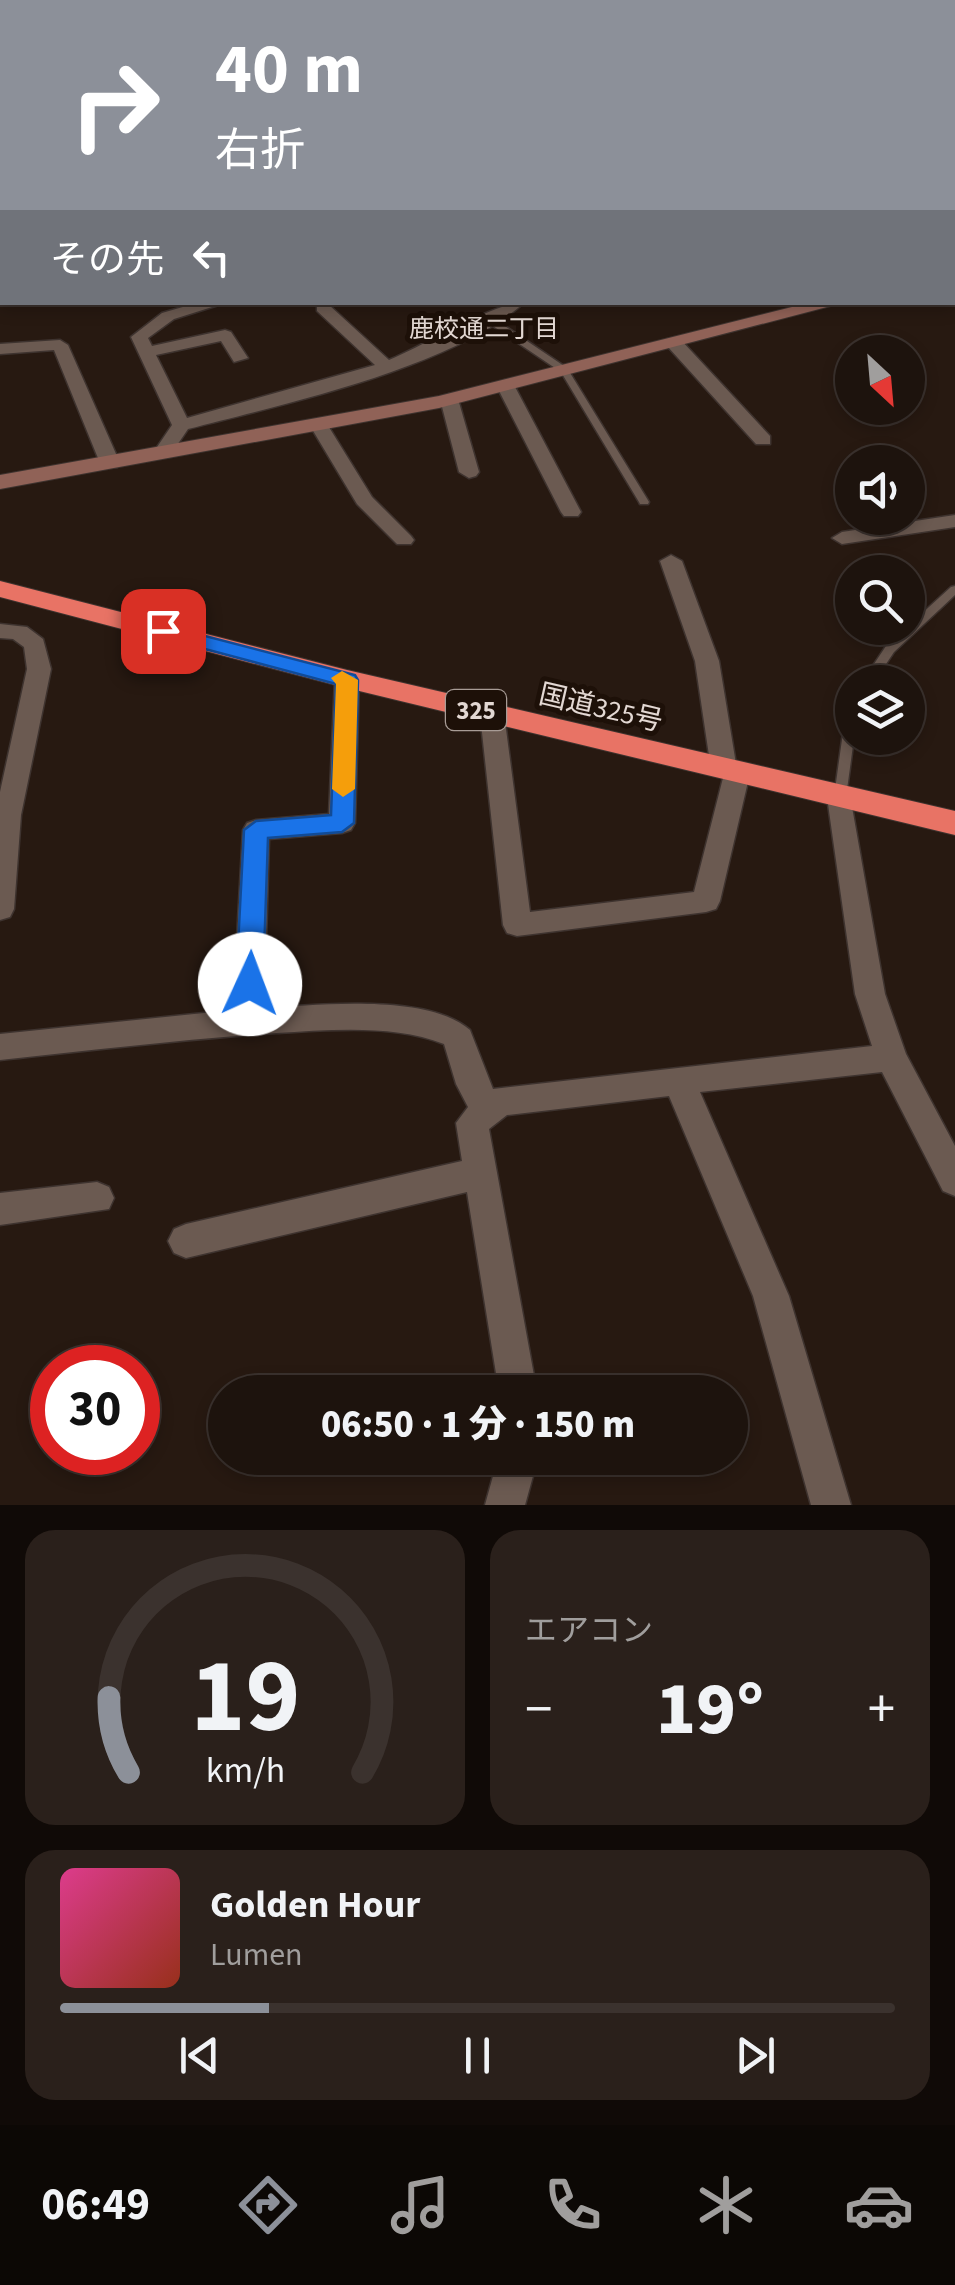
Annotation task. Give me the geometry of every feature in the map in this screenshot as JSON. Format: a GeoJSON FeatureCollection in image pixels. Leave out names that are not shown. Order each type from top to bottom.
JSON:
{"type":"FeatureCollection","features":[{"type":"Feature","properties":{"kind":"highway","name":"国道325号"},"geometry":{"type":"LineString","coordinates":[[0,589],[347,680],[955,823]]}},
{"type":"Feature","properties":{"kind":"street"},"geometry":{"type":"LineString","coordinates":[[180,425],[138,337],[168,316],[209,305]]}},
{"type":"Feature","properties":{"kind":"street"},"geometry":{"type":"LineString","coordinates":[[162,453],[180,425],[387,367],[456,339],[512,305]]}},
{"type":"Feature","properties":{"kind":"street"},"geometry":{"type":"LineString","coordinates":[[0,482],[449,399],[825,305]]}},
{"type":"Feature","properties":{"kind":"street"},"geometry":{"type":"LineString","coordinates":[[323,308],[387,367]]}},
{"type":"Feature","properties":{"kind":"street"},"geometry":{"type":"LineString","coordinates":[[146,352],[226,335],[240,358]]}},
{"type":"Feature","properties":{"kind":"street"},"geometry":{"type":"LineString","coordinates":[[674,343],[763,440]]}},
{"type":"Feature","properties":{"kind":"street"},"geometry":{"type":"LineString","coordinates":[[0,349],[60,345],[110,463]]}},
{"type":"Feature","properties":{"kind":"street"},"geometry":{"type":"LineString","coordinates":[[505,385],[571,512]]}},
{"type":"Feature","properties":{"kind":"street"},"geometry":{"type":"LineString","coordinates":[[449,399],[469,472]]}},
{"type":"Feature","properties":{"kind":"street"},"geometry":{"type":"LineString","coordinates":[[318,424],[364,500],[404,540]]}},
{"type":"Feature","properties":{"kind":"street"},"geometry":{"type":"LineString","coordinates":[[842,538],[955,521]]}},
{"type":"Feature","properties":{"kind":"street"},"geometry":{"type":"LineString","coordinates":[[492,714],[517,925],[706,900],[730,771],[708,660],[672,561]]}},
{"type":"Feature","properties":{"kind":"street"},"geometry":{"type":"LineString","coordinates":[[0,631],[19,632],[35,644],[38,669],[8,816],[0,910]]}},
{"type":"Feature","properties":{"kind":"street"},"geometry":{"type":"LineString","coordinates":[[248,1023],[256,830],[342,823],[347,680]]}},
{"type":"Feature","properties":{"kind":"street"},"geometry":{"type":"LineString","coordinates":[[840,797],[870,994],[892,1057],[955,1180]]}},
{"type":"Feature","properties":{"kind":"street"},"geometry":{"type":"LineString","coordinates":[[0,1047],[248,1023],[383,1016],[443,1026],[459,1037],[474,1089],[490,1109]]}},
{"type":"Feature","properties":{"kind":"street"},"geometry":{"type":"LineString","coordinates":[[515,1375],[472,1124],[500,1102],[892,1057]]}},
{"type":"Feature","properties":{"kind":"street"},"geometry":{"type":"LineString","coordinates":[[679,1081],[771,1296],[831,1505]]}},
{"type":"Feature","properties":{"kind":"street"},"geometry":{"type":"LineString","coordinates":[[186,1242],[480,1173]]}},
{"type":"Feature","properties":{"kind":"street"},"geometry":{"type":"LineString","coordinates":[[0,1209],[97,1198]]}},
{"type":"Feature","properties":{"kind":"street"},"geometry":{"type":"LineString","coordinates":[[505,1505],[513,1475]]}},
{"type":"Feature","properties":{"kind":"lane"},"geometry":{"type":"LineString","coordinates":[[490,320],[564,370],[644,502]]}},
{"type":"Feature","properties":{"kind":"lane"},"geometry":{"type":"LineString","coordinates":[[879,665],[890,649],[955,589]]}},
{"type":"Feature","properties":{"kind":"lane"},"geometry":{"type":"LineString","coordinates":[[840,797],[846,755]]}},
{"type":"Feature","properties":{"kind":"slow traffic"},"geometry":{"type":"LineString","coordinates":[[342,678],[347,680],[343,789]]}},
{"type":"Feature","properties":{"kind":"district","name":"鹿校通二丁目"},"geometry":{"type":"Point","coordinates":[484,328]}},
{"type":"Feature","properties":{"kind":"route"},"geometry":{"type":"LineString","coordinates":[[163,631],[347,680],[342,823],[256,830],[250,984]]}}]}
